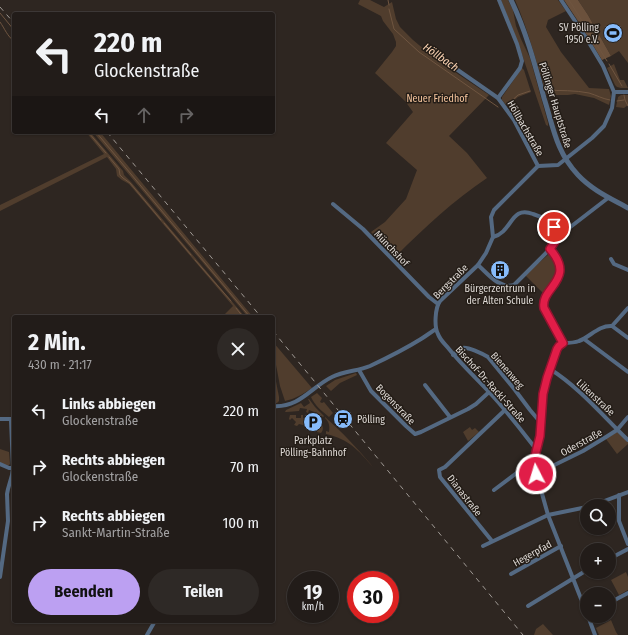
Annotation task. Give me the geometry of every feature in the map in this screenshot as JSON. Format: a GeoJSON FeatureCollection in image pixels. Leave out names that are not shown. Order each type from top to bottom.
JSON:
{"type":"FeatureCollection","features":[{"type":"Feature","properties":{"kind":"street"},"geometry":{"type":"LineString","coordinates":[[498,98],[520,68],[522,61],[517,44],[499,0]]}},
{"type":"Feature","properties":{"kind":"street"},"geometry":{"type":"LineString","coordinates":[[560,235],[545,218],[523,211],[515,216],[502,232],[493,237],[491,217],[494,210],[538,166],[557,165],[602,129],[612,108],[614,92],[603,66],[561,0]]}},
{"type":"Feature","properties":{"kind":"street","name":"Pöllinger Hauptstraße"},"geometry":{"type":"LineString","coordinates":[[511,1],[521,23],[557,140],[565,160],[594,190],[628,208]]}},
{"type":"Feature","properties":{"kind":"street","name":"Höllbachstraße"},"geometry":{"type":"LineString","coordinates":[[439,57],[498,98],[514,120],[538,166]]}},
{"type":"Feature","properties":{"kind":"street"},"geometry":{"type":"LineString","coordinates":[[614,92],[628,92]]}},
{"type":"Feature","properties":{"kind":"street"},"geometry":{"type":"LineString","coordinates":[[478,265],[499,283],[505,286],[512,285],[550,249],[560,235],[608,198]]}},
{"type":"Feature","properties":{"kind":"street","name":"Münchshof"},"geometry":{"type":"LineString","coordinates":[[334,204],[363,229],[429,297],[438,304]]}},
{"type":"Feature","properties":{"kind":"street","name":"Bergstraße"},"geometry":{"type":"LineString","coordinates":[[436,329],[436,309],[438,304],[442,298],[478,265],[490,246],[493,237]]}},
{"type":"Feature","properties":{"kind":"street"},"geometry":{"type":"LineString","coordinates":[[550,249],[558,262],[560,270],[558,279],[546,297],[544,308],[563,343]]}},
{"type":"Feature","properties":{"kind":"street"},"geometry":{"type":"LineString","coordinates":[[611,259],[614,264],[628,270]]}},
{"type":"Feature","properties":{"kind":"street"},"geometry":{"type":"LineString","coordinates":[[580,596],[548,515],[534,465],[536,449],[540,436],[543,394],[550,369],[559,346],[563,343],[584,339],[602,328],[612,326],[628,308]]}},
{"type":"Feature","properties":{"kind":"street"},"geometry":{"type":"LineString","coordinates":[[612,326],[628,338]]}},
{"type":"Feature","properties":{"kind":"street"},"geometry":{"type":"LineString","coordinates":[[275,406],[288,404],[303,398],[334,376],[360,370],[398,352],[436,329]]}},
{"type":"Feature","properties":{"kind":"street","name":"Bischof-Dr.-Rackl-Straße"},"geometry":{"type":"LineString","coordinates":[[436,329],[437,334],[453,355],[505,410],[536,449]]}},
{"type":"Feature","properties":{"kind":"street"},"geometry":{"type":"LineString","coordinates":[[584,339],[628,372]]}},
{"type":"Feature","properties":{"kind":"street","name":"Bienenweg"},"geometry":{"type":"LineString","coordinates":[[453,355],[460,349],[464,348],[477,351],[488,357],[541,422]]}},
{"type":"Feature","properties":{"kind":"street","name":"Lilienstraße"},"geometry":{"type":"LineString","coordinates":[[550,369],[587,399],[628,440]]}},
{"type":"Feature","properties":{"kind":"street","name":"Bogenstraße"},"geometry":{"type":"LineString","coordinates":[[360,370],[371,391],[415,434],[468,409],[489,392]]}},
{"type":"Feature","properties":{"kind":"street"},"geometry":{"type":"LineString","coordinates":[[425,385],[450,417]]}},
{"type":"Feature","properties":{"kind":"street","name":"Dianastraße"},"geometry":{"type":"LineString","coordinates":[[492,542],[440,477],[439,470],[445,467],[505,410]]}},
{"type":"Feature","properties":{"kind":"street","name":"Oderstraße"},"geometry":{"type":"LineString","coordinates":[[536,474],[583,451],[617,430],[628,417]]}},
{"type":"Feature","properties":{"kind":"street"},"geometry":{"type":"LineString","coordinates":[[0,419],[12,419]]}},
{"type":"Feature","properties":{"kind":"street"},"geometry":{"type":"LineString","coordinates":[[494,490],[534,460]]}},
{"type":"Feature","properties":{"kind":"street"},"geometry":{"type":"LineString","coordinates":[[0,464],[12,468]]}},
{"type":"Feature","properties":{"kind":"street"},"geometry":{"type":"LineString","coordinates":[[0,577],[8,521],[7,494],[12,475]]}},
{"type":"Feature","properties":{"kind":"street"},"geometry":{"type":"LineString","coordinates":[[609,499],[628,492]]}},
{"type":"Feature","properties":{"kind":"street"},"geometry":{"type":"LineString","coordinates":[[619,495],[619,521],[628,544]]}},
{"type":"Feature","properties":{"kind":"street"},"geometry":{"type":"LineString","coordinates":[[483,546],[548,515],[580,508]]}},
{"type":"Feature","properties":{"kind":"street","name":"Hegerpfad"},"geometry":{"type":"LineString","coordinates":[[511,574],[560,546]]}},
{"type":"Feature","properties":{"kind":"street"},"geometry":{"type":"LineString","coordinates":[[616,555],[628,549]]}},
{"type":"Feature","properties":{"kind":"street"},"geometry":{"type":"LineString","coordinates":[[528,606],[580,574]]}},
{"type":"Feature","properties":{"kind":"street"},"geometry":{"type":"LineString","coordinates":[[616,599],[628,593]]}},
{"type":"Feature","properties":{"kind":"street"},"geometry":{"type":"LineString","coordinates":[[147,635],[154,623]]}},
{"type":"Feature","properties":{"kind":"street"},"geometry":{"type":"LineString","coordinates":[[590,623],[595,635]]}},
{"type":"Feature","properties":{"kind":"green space","name":"Neuer Friedhof"},"geometry":{"type":"Polygon","coordinates":[[[360,0],[370,0],[384,7],[392,2],[396,19],[400,27],[413,40],[437,60],[489,95],[449,136],[467,153],[487,178],[439,215],[395,257],[371,232],[385,222],[406,199],[417,170],[386,143],[413,112],[405,101],[375,73],[392,52],[396,46],[396,42],[393,34],[381,16],[358,4],[360,0]]]}},
{"type":"Feature","properties":{"kind":"green space"},"geometry":{"type":"Polygon","coordinates":[[[501,0],[508,0],[513,10],[516,26],[530,58],[548,126],[546,125],[517,40],[501,0]]]}},
{"type":"Feature","properties":{"kind":"green space"},"geometry":{"type":"Polygon","coordinates":[[[515,0],[558,0],[566,11],[548,20],[546,27],[561,52],[589,88],[609,89],[611,96],[609,105],[594,98],[575,94],[547,95],[515,0]]]}},
{"type":"Feature","properties":{"kind":"green space","name":"SV Pölling 1950 e.V."},"geometry":{"type":"Polygon","coordinates":[[[578,0],[628,0],[628,63],[619,51],[611,56],[578,0]]]}},
{"type":"Feature","properties":{"kind":"green space"},"geometry":{"type":"Polygon","coordinates":[[[614,64],[620,80],[624,80],[628,88],[621,88],[615,85],[607,68],[614,64]]]}},
{"type":"Feature","properties":{"kind":"green space"},"geometry":{"type":"Polygon","coordinates":[[[522,68],[531,92],[518,97],[507,106],[502,100],[502,97],[522,68]]]}},
{"type":"Feature","properties":{"kind":"green space"},"geometry":{"type":"Polygon","coordinates":[[[621,95],[628,95],[628,105],[624,108],[616,107],[618,97],[621,95]]]}},
{"type":"Feature","properties":{"kind":"green space"},"geometry":{"type":"Polygon","coordinates":[[[88,134],[92,134],[123,171],[124,175],[243,315],[224,315],[233,306],[129,184],[117,176],[116,169],[107,157],[0,211],[0,205],[104,154],[88,134]]]}},
{"type":"Feature","properties":{"kind":"green space"},"geometry":{"type":"Polygon","coordinates":[[[95,134],[102,134],[251,315],[246,315],[95,134]]]}},
{"type":"Feature","properties":{"kind":"green space"},"geometry":{"type":"Polygon","coordinates":[[[549,254],[556,265],[557,270],[555,280],[545,295],[525,275],[549,254]]]}},
{"type":"Feature","properties":{"kind":"green space"},"geometry":{"type":"Polygon","coordinates":[[[275,344],[312,388],[299,396],[285,401],[280,386],[275,360],[275,344]]]}},
{"type":"Feature","properties":{"kind":"green space"},"geometry":{"type":"Polygon","coordinates":[[[356,373],[357,375],[340,383],[331,391],[326,386],[335,380],[356,373]]]}},
{"type":"Feature","properties":{"kind":"green space"},"geometry":{"type":"Polygon","coordinates":[[[275,376],[279,397],[279,401],[275,403],[275,376]]]}},
{"type":"Feature","properties":{"kind":"green space"},"geometry":{"type":"Polygon","coordinates":[[[317,393],[322,398],[320,402],[324,402],[333,413],[329,417],[317,406],[311,397],[317,393]]]}},
{"type":"Feature","properties":{"kind":"green space"},"geometry":{"type":"Polygon","coordinates":[[[308,399],[324,416],[323,417],[319,414],[315,416],[317,413],[309,410],[308,413],[306,412],[307,409],[300,408],[299,411],[285,412],[286,410],[301,403],[304,407],[310,403],[308,399]]]}},
{"type":"Feature","properties":{"kind":"green space"},"geometry":{"type":"Polygon","coordinates":[[[290,415],[296,415],[296,418],[301,418],[301,415],[303,415],[303,418],[310,420],[312,418],[314,419],[312,421],[319,426],[321,423],[323,428],[322,432],[317,432],[318,429],[309,427],[308,430],[306,429],[307,426],[299,424],[297,426],[294,425],[296,422],[292,418],[290,420],[289,419],[290,415]]]}},
{"type":"Feature","properties":{"kind":"green space"},"geometry":{"type":"Polygon","coordinates":[[[325,417],[361,453],[347,442],[326,434],[326,431],[329,432],[328,423],[325,417]]]}},
{"type":"Feature","properties":{"kind":"green space"},"geometry":{"type":"Polygon","coordinates":[[[470,427],[472,430],[475,428],[479,432],[468,441],[463,432],[470,427]]]}},
{"type":"Feature","properties":{"kind":"green space"},"geometry":{"type":"Polygon","coordinates":[[[617,432],[628,442],[628,444],[617,454],[606,439],[617,432]]]}},
{"type":"Feature","properties":{"kind":"green space"},"geometry":{"type":"Polygon","coordinates":[[[0,449],[9,452],[10,464],[8,466],[0,463],[0,449]]]}},
{"type":"Feature","properties":{"kind":"green space"},"geometry":{"type":"Polygon","coordinates":[[[528,466],[531,466],[535,480],[530,483],[522,471],[528,466]]]}},
{"type":"Feature","properties":{"kind":"green space"},"geometry":{"type":"Polygon","coordinates":[[[626,572],[628,577],[628,590],[619,595],[611,580],[616,579],[616,577],[626,572]]]}},
{"type":"Feature","properties":{"kind":"green space"},"geometry":{"type":"Polygon","coordinates":[[[605,623],[612,623],[618,635],[599,635],[596,628],[605,623]]]}},
{"type":"Feature","properties":{"kind":"green space"},"geometry":{"type":"Polygon","coordinates":[[[543,624],[553,635],[534,635],[536,629],[543,624]]]}},
{"type":"Feature","properties":{"kind":"shaded area"},"geometry":{"type":"Polygon","coordinates":[[[564,0],[578,0],[611,56],[602,60],[564,0]]]}},
{"type":"Feature","properties":{"kind":"waterway","name":"Höllbach"},"geometry":{"type":"LineString","coordinates":[[388,0],[389,5]]}},
{"type":"Feature","properties":{"kind":"waterway"},"geometry":{"type":"LineString","coordinates":[[569,0],[607,61]]}},
{"type":"Feature","properties":{"kind":"waterway","name":"Höllbach"},"geometry":{"type":"LineString","coordinates":[[389,9],[394,29],[419,52],[498,107]]}},
{"type":"Feature","properties":{"kind":"waterway"},"geometry":{"type":"LineString","coordinates":[[0,13],[12,28]]}},
{"type":"Feature","properties":{"kind":"waterway"},"geometry":{"type":"LineString","coordinates":[[0,22],[12,39]]}},
{"type":"Feature","properties":{"kind":"waterway"},"geometry":{"type":"LineString","coordinates":[[609,64],[622,86]]}},
{"type":"Feature","properties":{"kind":"waterway","name":"Höllbach"},"geometry":{"type":"LineString","coordinates":[[547,90],[584,92],[610,100]]}},
{"type":"Feature","properties":{"kind":"waterway","name":"Höllbach"},"geometry":{"type":"LineString","coordinates":[[508,104],[518,95],[530,91]]}},
{"type":"Feature","properties":{"kind":"waterway","name":"Höllbach"},"geometry":{"type":"LineString","coordinates":[[624,95],[628,106]]}},
{"type":"Feature","properties":{"kind":"waterway","name":"Höllbach"},"geometry":{"type":"LineString","coordinates":[[617,101],[624,100]]}},
{"type":"Feature","properties":{"kind":"waterway"},"geometry":{"type":"LineString","coordinates":[[90,134],[106,153]]}},
{"type":"Feature","properties":{"kind":"waterway"},"geometry":{"type":"LineString","coordinates":[[98,134],[248,315]]}},
{"type":"Feature","properties":{"kind":"waterway"},"geometry":{"type":"LineString","coordinates":[[109,157],[119,169],[120,175],[130,183],[161,220]]}},
{"type":"Feature","properties":{"kind":"waterway"},"geometry":{"type":"LineString","coordinates":[[164,223],[191,255]]}},
{"type":"Feature","properties":{"kind":"waterway"},"geometry":{"type":"LineString","coordinates":[[195,260],[231,301]]}},
{"type":"Feature","properties":{"kind":"waterway"},"geometry":{"type":"LineString","coordinates":[[236,308],[241,315]]}},
{"type":"Feature","properties":{"kind":"railway"},"geometry":{"type":"LineString","coordinates":[[0,7],[12,21]]}},
{"type":"Feature","properties":{"kind":"railway"},"geometry":{"type":"LineString","coordinates":[[109,134],[259,315]]}},
{"type":"Feature","properties":{"kind":"railway"},"geometry":{"type":"LineString","coordinates":[[275,333],[523,635]]}},
{"type":"Feature","properties":{"kind":"place","name":"SV Pölling 1950 e.V."},"geometry":{"type":"Point","coordinates":[613,33]}},
{"type":"Feature","properties":{"kind":"place","name":"Bürgerzentrum in der Alten Schule"},"geometry":{"type":"Point","coordinates":[500,270]}},
{"type":"Feature","properties":{"kind":"place","name":"Pölling"},"geometry":{"type":"Point","coordinates":[343,419]}},
{"type":"Feature","properties":{"kind":"place","name":"Parkplatz Pölling-Bahnhof"},"geometry":{"type":"Point","coordinates":[313,422]}},
{"type":"Feature","properties":{"kind":"route"},"geometry":{"type":"LineString","coordinates":[[536,474],[534,460],[540,436],[543,394],[557,349],[563,343],[544,308],[544,300],[558,279],[560,270],[558,262],[550,249],[560,235],[554,227]]}}]}
